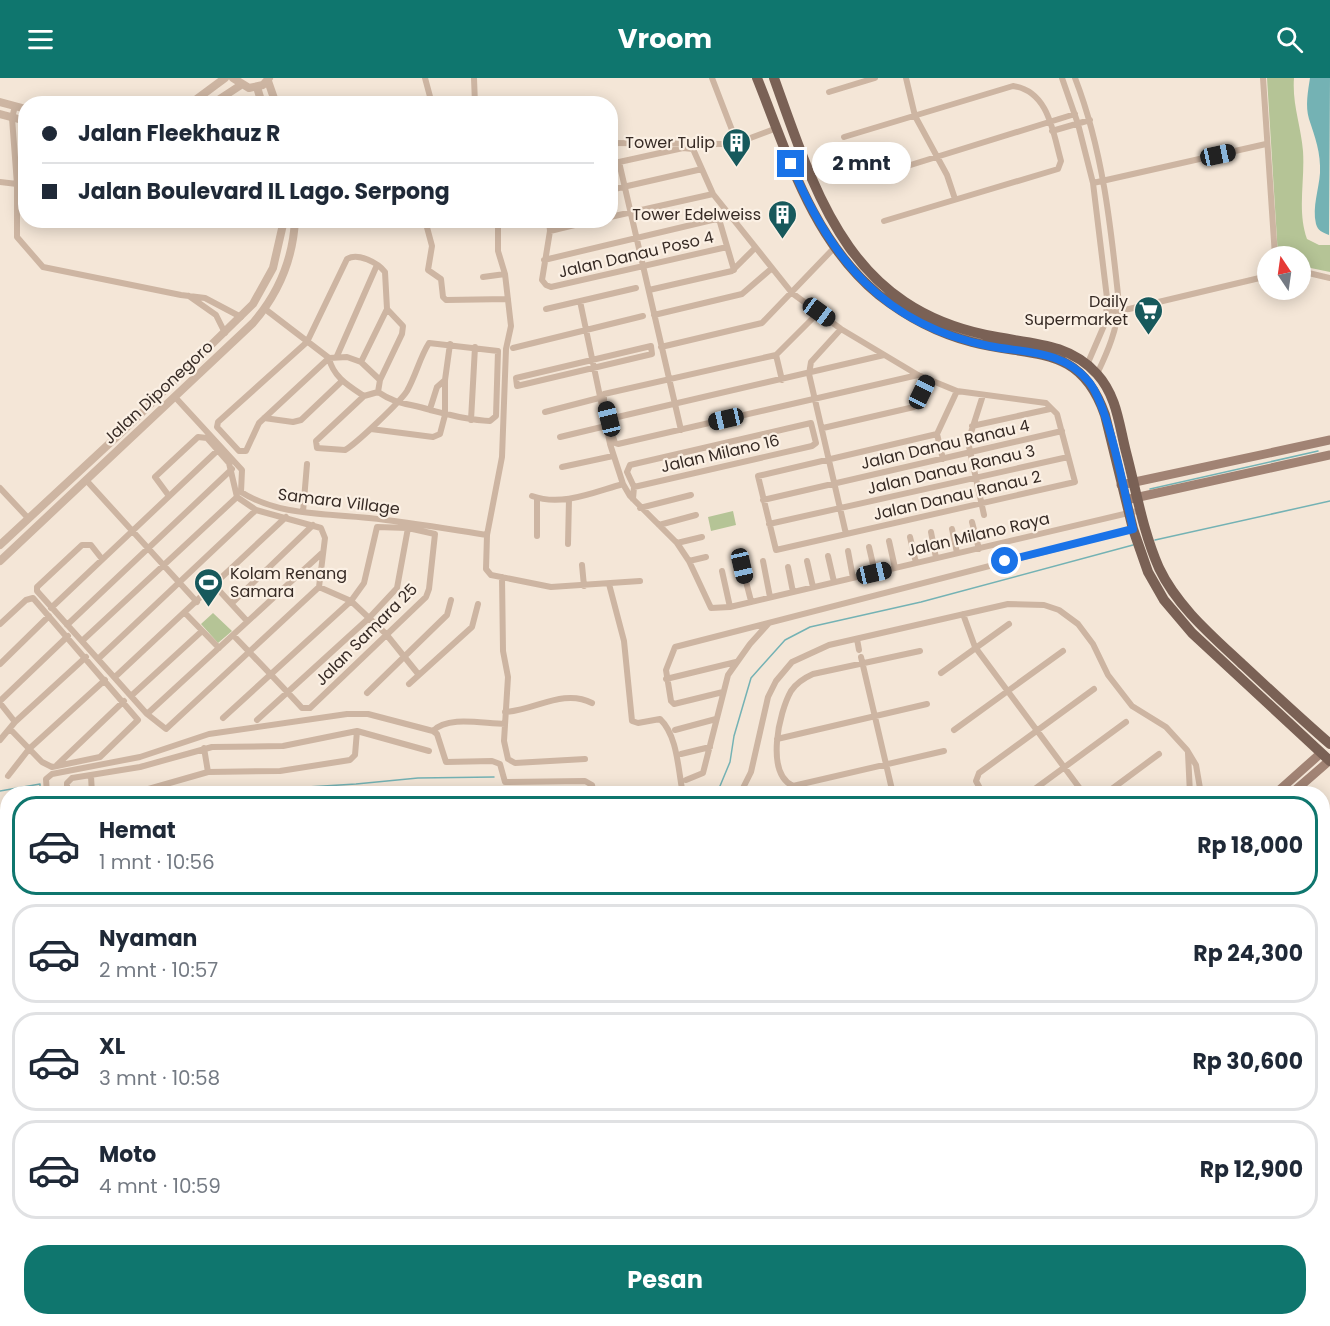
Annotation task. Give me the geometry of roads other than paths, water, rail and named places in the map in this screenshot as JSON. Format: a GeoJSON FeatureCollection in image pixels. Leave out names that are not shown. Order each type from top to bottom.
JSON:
{"type":"FeatureCollection","features":[{"type":"Feature","properties":{"kind":"main road"},"geometry":{"type":"LineString","coordinates":[[757,78],[811,209],[834,248],[879,295],[974,343],[1058,358],[1074,367],[1088,381],[1099,398],[1133,531],[1156,587],[1180,620],[1327,758]]}},
{"type":"Feature","properties":{"kind":"main road"},"geometry":{"type":"LineString","coordinates":[[774,78],[819,199],[839,235],[878,280],[925,320],[969,332],[1058,347],[1097,374],[1114,402],[1146,530],[1165,580],[1202,626],[1330,744]]}},
{"type":"Feature","properties":{"kind":"main road"},"geometry":{"type":"LineString","coordinates":[[1122,485],[1327,440],[1328,455],[1126,500]]}},
{"type":"Feature","properties":{"kind":"main road"},"geometry":{"type":"LineString","coordinates":[[1287,786],[1327,758]]}},
{"type":"Feature","properties":{"kind":"main road"},"geometry":{"type":"LineString","coordinates":[[1300,786],[1327,758]]}},
{"type":"Feature","properties":{"kind":"street"},"geometry":{"type":"LineString","coordinates":[[201,96],[225,78]]}},
{"type":"Feature","properties":{"kind":"street"},"geometry":{"type":"LineString","coordinates":[[233,78],[241,85],[257,87],[269,79],[274,96]]}},
{"type":"Feature","properties":{"kind":"street"},"geometry":{"type":"LineString","coordinates":[[425,78],[430,96]]}},
{"type":"Feature","properties":{"kind":"street"},"geometry":{"type":"LineString","coordinates":[[474,78],[475,96]]}},
{"type":"Feature","properties":{"kind":"street"},"geometry":{"type":"LineString","coordinates":[[712,78],[737,142]]}},
{"type":"Feature","properties":{"kind":"street"},"geometry":{"type":"LineString","coordinates":[[829,92],[875,78]]}},
{"type":"Feature","properties":{"kind":"street"},"geometry":{"type":"LineString","coordinates":[[906,78],[915,116],[938,156],[955,199]]}},
{"type":"Feature","properties":{"kind":"street"},"geometry":{"type":"LineString","coordinates":[[1062,78],[1078,124],[1093,183],[1107,311],[1100,339],[1087,365]]}},
{"type":"Feature","properties":{"kind":"street"},"geometry":{"type":"LineString","coordinates":[[1075,78],[1090,120],[1104,181],[1119,310],[1112,343],[1097,374]]}},
{"type":"Feature","properties":{"kind":"street"},"geometry":{"type":"LineString","coordinates":[[1263,78],[1274,246]]}},
{"type":"Feature","properties":{"kind":"street"},"geometry":{"type":"LineString","coordinates":[[224,96],[241,85]]}},
{"type":"Feature","properties":{"kind":"street"},"geometry":{"type":"LineString","coordinates":[[844,137],[1014,86],[1020,87],[1040,100],[1046,110],[1060,161],[1058,169],[884,221]]}},
{"type":"Feature","properties":{"kind":"street"},"geometry":{"type":"LineString","coordinates":[[257,87],[260,96]]}},
{"type":"Feature","properties":{"kind":"street"},"geometry":{"type":"LineString","coordinates":[[0,102],[18,107]]}},
{"type":"Feature","properties":{"kind":"street"},"geometry":{"type":"LineString","coordinates":[[15,106],[12,118],[17,184],[17,237],[43,267],[205,298],[241,317]]}},
{"type":"Feature","properties":{"kind":"street"},"geometry":{"type":"LineString","coordinates":[[0,114],[18,119]]}},
{"type":"Feature","properties":{"kind":"street"},"geometry":{"type":"LineString","coordinates":[[859,181],[1075,114]]}},
{"type":"Feature","properties":{"kind":"street"},"geometry":{"type":"LineString","coordinates":[[1052,130],[1090,120]]}},
{"type":"Feature","properties":{"kind":"street"},"geometry":{"type":"LineString","coordinates":[[618,143],[737,142],[777,128]]}},
{"type":"Feature","properties":{"kind":"street"},"geometry":{"type":"LineString","coordinates":[[1093,183],[1266,144]]}},
{"type":"Feature","properties":{"kind":"street"},"geometry":{"type":"LineString","coordinates":[[681,430],[619,162],[687,147],[693,149],[712,194],[754,249],[792,293],[841,329],[918,375],[957,391],[1041,401],[1057,414],[1068,457]]}},
{"type":"Feature","properties":{"kind":"street"},"geometry":{"type":"LineString","coordinates":[[618,188],[702,169]]}},
{"type":"Feature","properties":{"kind":"street"},"geometry":{"type":"LineString","coordinates":[[0,182],[17,184]]}},
{"type":"Feature","properties":{"kind":"street"},"geometry":{"type":"LineString","coordinates":[[618,215],[712,194]]}},
{"type":"Feature","properties":{"kind":"street"},"geometry":{"type":"LineString","coordinates":[[550,228],[544,260],[729,216]]}},
{"type":"Feature","properties":{"kind":"street"},"geometry":{"type":"LineString","coordinates":[[719,219],[734,270]]}},
{"type":"Feature","properties":{"kind":"street","name":"Jalan Diponegoro"},"geometry":{"type":"LineString","coordinates":[[0,545],[45,501],[116,438],[241,317],[260,294],[273,268],[282,228]]}},
{"type":"Feature","properties":{"kind":"street","name":"Jalan Diponegoro"},"geometry":{"type":"LineString","coordinates":[[0,561],[234,343],[265,309],[284,273],[294,228]]}},
{"type":"Feature","properties":{"kind":"street"},"geometry":{"type":"LineString","coordinates":[[427,228],[432,246],[429,272],[441,279],[443,297],[446,300],[508,299]]}},
{"type":"Feature","properties":{"kind":"street"},"geometry":{"type":"LineString","coordinates":[[498,228],[498,255],[505,274],[511,326],[506,349],[502,457],[487,535],[484,566],[491,575],[551,587],[640,581]]}},
{"type":"Feature","properties":{"kind":"street"},"geometry":{"type":"LineString","coordinates":[[550,231],[562,228]]}},
{"type":"Feature","properties":{"kind":"street","name":"Jalan Danau Poso 4"},"geometry":{"type":"LineString","coordinates":[[544,260],[542,279],[550,287],[727,247]]}},
{"type":"Feature","properties":{"kind":"street"},"geometry":{"type":"LineString","coordinates":[[661,347],[762,323],[834,248]]}},
{"type":"Feature","properties":{"kind":"street"},"geometry":{"type":"LineString","coordinates":[[649,290],[734,270],[754,249]]}},
{"type":"Feature","properties":{"kind":"street"},"geometry":{"type":"LineString","coordinates":[[361,362],[387,309],[387,279],[385,272],[377,265],[357,255],[347,258],[307,342],[218,422],[217,427],[239,451],[246,451],[259,423],[329,358],[337,356],[361,362],[380,380]]}},
{"type":"Feature","properties":{"kind":"street"},"geometry":{"type":"LineString","coordinates":[[337,356],[377,265]]}},
{"type":"Feature","properties":{"kind":"street"},"geometry":{"type":"LineString","coordinates":[[273,268],[284,273]]}},
{"type":"Feature","properties":{"kind":"street"},"geometry":{"type":"LineString","coordinates":[[654,315],[742,294],[771,269]]}},
{"type":"Feature","properties":{"kind":"street"},"geometry":{"type":"LineString","coordinates":[[483,277],[505,274]]}},
{"type":"Feature","properties":{"kind":"street"},"geometry":{"type":"LineString","coordinates":[[1311,274],[1330,278]]}},
{"type":"Feature","properties":{"kind":"street"},"geometry":{"type":"LineString","coordinates":[[1107,311],[1257,279]]}},
{"type":"Feature","properties":{"kind":"street"},"geometry":{"type":"LineString","coordinates":[[546,309],[636,288]]}},
{"type":"Feature","properties":{"kind":"street"},"geometry":{"type":"LineString","coordinates":[[188,296],[216,315],[225,333],[234,343]]}},
{"type":"Feature","properties":{"kind":"street"},"geometry":{"type":"LineString","coordinates":[[580,301],[613,456],[623,484],[640,508],[676,543],[689,561],[706,603],[717,609],[730,607],[722,571]]}},
{"type":"Feature","properties":{"kind":"street"},"geometry":{"type":"LineString","coordinates":[[265,309],[329,358],[342,381],[364,396]]}},
{"type":"Feature","properties":{"kind":"street"},"geometry":{"type":"LineString","coordinates":[[378,392],[380,380],[403,330],[403,326],[387,309]]}},
{"type":"Feature","properties":{"kind":"street"},"geometry":{"type":"LineString","coordinates":[[544,412],[776,355],[819,312]]}},
{"type":"Feature","properties":{"kind":"street"},"geometry":{"type":"LineString","coordinates":[[513,348],[643,316]]}},
{"type":"Feature","properties":{"kind":"street"},"geometry":{"type":"LineString","coordinates":[[841,329],[811,362],[809,374],[846,534]]}},
{"type":"Feature","properties":{"kind":"street"},"geometry":{"type":"LineString","coordinates":[[450,344],[431,342],[428,344],[407,392],[395,403],[371,429],[345,450],[321,450],[315,446],[316,441],[364,396],[378,392],[395,403],[430,409],[445,415],[471,420],[494,419],[498,351],[450,344]]}},
{"type":"Feature","properties":{"kind":"street"},"geometry":{"type":"LineString","coordinates":[[371,429],[433,437],[440,434],[445,415],[445,380],[450,344]]}},
{"type":"Feature","properties":{"kind":"street"},"geometry":{"type":"LineString","coordinates":[[651,346],[654,353],[593,368],[516,386],[516,378],[651,346]]}},
{"type":"Feature","properties":{"kind":"street"},"geometry":{"type":"LineString","coordinates":[[471,420],[475,347]]}},
{"type":"Feature","properties":{"kind":"street"},"geometry":{"type":"LineString","coordinates":[[776,355],[782,380]]}},
{"type":"Feature","properties":{"kind":"street"},"geometry":{"type":"LineString","coordinates":[[560,437],[607,422],[884,355]]}},
{"type":"Feature","properties":{"kind":"street"},"geometry":{"type":"LineString","coordinates":[[607,422],[616,444],[918,375]]}},
{"type":"Feature","properties":{"kind":"street"},"geometry":{"type":"LineString","coordinates":[[823,428],[914,407],[928,379]]}},
{"type":"Feature","properties":{"kind":"street"},"geometry":{"type":"LineString","coordinates":[[430,409],[437,387],[445,380]]}},
{"type":"Feature","properties":{"kind":"street"},"geometry":{"type":"LineString","coordinates":[[264,418],[293,422],[301,420],[342,381]]}},
{"type":"Feature","properties":{"kind":"street"},"geometry":{"type":"LineString","coordinates":[[943,459],[938,434],[957,391]]}},
{"type":"Feature","properties":{"kind":"street"},"geometry":{"type":"LineString","coordinates":[[983,395],[968,442],[984,515]]}},
{"type":"Feature","properties":{"kind":"street","name":"Samara Village"},"geometry":{"type":"LineString","coordinates":[[175,397],[242,470],[241,492],[259,503],[303,512],[370,518],[487,535]]}},
{"type":"Feature","properties":{"kind":"street"},"geometry":{"type":"LineString","coordinates":[[972,426],[1050,409]]}},
{"type":"Feature","properties":{"kind":"street","name":"Jalan Milano 16"},"geometry":{"type":"LineString","coordinates":[[812,423],[816,443],[812,446],[634,487],[627,472],[630,465],[812,423]]}},
{"type":"Feature","properties":{"kind":"street","name":"Jalan Danau Ranau 4"},"geometry":{"type":"LineString","coordinates":[[763,500],[1062,431]]}},
{"type":"Feature","properties":{"kind":"street"},"geometry":{"type":"LineString","coordinates":[[769,524],[758,476],[938,434]]}},
{"type":"Feature","properties":{"kind":"street"},"geometry":{"type":"LineString","coordinates":[[102,559],[91,545],[82,545],[37,587],[37,591],[147,714],[161,727],[170,727],[319,587],[324,533],[321,528],[314,525],[256,510],[237,497],[232,469],[207,438],[198,437],[155,477],[169,496]]}},
{"type":"Feature","properties":{"kind":"street"},"geometry":{"type":"LineString","coordinates":[[116,438],[122,445]]}},
{"type":"Feature","properties":{"kind":"street"},"geometry":{"type":"LineString","coordinates":[[51,608],[218,450]]}},
{"type":"Feature","properties":{"kind":"street"},"geometry":{"type":"LineString","coordinates":[[562,467],[613,456]]}},
{"type":"Feature","properties":{"kind":"street","name":"Jalan Danau Ranau 3"},"geometry":{"type":"LineString","coordinates":[[769,524],[1068,457]]}},
{"type":"Feature","properties":{"kind":"street","name":"Jalan Danau Ranau 2"},"geometry":{"type":"LineString","coordinates":[[769,524],[775,549],[779,551],[981,502],[1075,482],[1068,457]]}},
{"type":"Feature","properties":{"kind":"street"},"geometry":{"type":"LineString","coordinates":[[303,512],[307,464]]}},
{"type":"Feature","properties":{"kind":"street"},"geometry":{"type":"LineString","coordinates":[[67,625],[232,469]]}},
{"type":"Feature","properties":{"kind":"street"},"geometry":{"type":"LineString","coordinates":[[86,480],[197,602]]}},
{"type":"Feature","properties":{"kind":"street"},"geometry":{"type":"LineString","coordinates":[[537,536],[535,497],[549,501],[569,499],[623,484]]}},
{"type":"Feature","properties":{"kind":"street"},"geometry":{"type":"LineString","coordinates":[[633,499],[634,487]]}},
{"type":"Feature","properties":{"kind":"street"},"geometry":{"type":"LineString","coordinates":[[0,488],[28,518]]}},
{"type":"Feature","properties":{"kind":"street"},"geometry":{"type":"LineString","coordinates":[[640,508],[691,495]]}},
{"type":"Feature","properties":{"kind":"street"},"geometry":{"type":"LineString","coordinates":[[82,641],[237,497]]}},
{"type":"Feature","properties":{"kind":"street"},"geometry":{"type":"LineString","coordinates":[[568,544],[569,499]]}},
{"type":"Feature","properties":{"kind":"street"},"geometry":{"type":"LineString","coordinates":[[45,501],[54,510]]}},
{"type":"Feature","properties":{"kind":"street"},"geometry":{"type":"LineString","coordinates":[[98,659],[256,510]]}},
{"type":"Feature","properties":{"kind":"street","name":"Jalan Milano Raya"},"geometry":{"type":"LineString","coordinates":[[730,607],[1141,510]]}},
{"type":"Feature","properties":{"kind":"street"},"geometry":{"type":"LineString","coordinates":[[659,525],[696,515]]}},
{"type":"Feature","properties":{"kind":"street"},"geometry":{"type":"LineString","coordinates":[[115,677],[286,517]]}},
{"type":"Feature","properties":{"kind":"street"},"geometry":{"type":"LineString","coordinates":[[972,522],[979,549]]}},
{"type":"Feature","properties":{"kind":"street"},"geometry":{"type":"LineString","coordinates":[[232,603],[314,525]]}},
{"type":"Feature","properties":{"kind":"street"},"geometry":{"type":"LineString","coordinates":[[223,718],[351,601],[364,583],[377,527],[408,528],[399,584],[369,618],[257,720]]}},
{"type":"Feature","properties":{"kind":"street","name":"Jalan Samara 25"},"geometry":{"type":"LineString","coordinates":[[288,692],[302,708],[310,708],[428,593],[435,538],[433,532],[408,528]]}},
{"type":"Feature","properties":{"kind":"street"},"geometry":{"type":"LineString","coordinates":[[952,529],[957,553]]}},
{"type":"Feature","properties":{"kind":"street"},"geometry":{"type":"LineString","coordinates":[[723,692],[675,704],[666,679],[666,670],[675,647],[1005,561],[1133,531]]}},
{"type":"Feature","properties":{"kind":"street"},"geometry":{"type":"LineString","coordinates":[[931,532],[936,558]]}},
{"type":"Feature","properties":{"kind":"street"},"geometry":{"type":"LineString","coordinates":[[676,543],[702,537]]}},
{"type":"Feature","properties":{"kind":"street"},"geometry":{"type":"LineString","coordinates":[[910,537],[916,563]]}},
{"type":"Feature","properties":{"kind":"street"},"geometry":{"type":"LineString","coordinates":[[889,541],[894,568]]}},
{"type":"Feature","properties":{"kind":"street"},"geometry":{"type":"LineString","coordinates":[[869,547],[874,573]]}},
{"type":"Feature","properties":{"kind":"street"},"geometry":{"type":"LineString","coordinates":[[848,551],[853,578]]}},
{"type":"Feature","properties":{"kind":"street"},"geometry":{"type":"LineString","coordinates":[[147,714],[322,553]]}},
{"type":"Feature","properties":{"kind":"street"},"geometry":{"type":"LineString","coordinates":[[828,556],[834,582]]}},
{"type":"Feature","properties":{"kind":"street"},"geometry":{"type":"LineString","coordinates":[[689,561],[706,557]]}},
{"type":"Feature","properties":{"kind":"street"},"geometry":{"type":"LineString","coordinates":[[763,561],[770,597]]}},
{"type":"Feature","properties":{"kind":"street"},"geometry":{"type":"LineString","coordinates":[[807,561],[813,587]]}},
{"type":"Feature","properties":{"kind":"street"},"geometry":{"type":"LineString","coordinates":[[582,565],[584,585]]}},
{"type":"Feature","properties":{"kind":"street"},"geometry":{"type":"LineString","coordinates":[[742,566],[751,601]]}},
{"type":"Feature","properties":{"kind":"street"},"geometry":{"type":"LineString","coordinates":[[788,567],[793,592]]}},
{"type":"Feature","properties":{"kind":"street"},"geometry":{"type":"LineString","coordinates":[[502,577],[503,651],[508,677],[504,741],[508,759],[515,763],[585,759]]}},
{"type":"Feature","properties":{"kind":"street"},"geometry":{"type":"LineString","coordinates":[[609,584],[624,640],[632,721],[638,723],[657,718],[663,721],[673,742],[681,786]]}},
{"type":"Feature","properties":{"kind":"street"},"geometry":{"type":"LineString","coordinates":[[214,586],[248,621]]}},
{"type":"Feature","properties":{"kind":"street"},"geometry":{"type":"LineString","coordinates":[[319,587],[351,601],[386,634],[420,675]]}},
{"type":"Feature","properties":{"kind":"street"},"geometry":{"type":"LineString","coordinates":[[0,624],[28,599],[33,598],[138,720],[100,757],[56,766],[46,765],[5,731]]}},
{"type":"Feature","properties":{"kind":"street"},"geometry":{"type":"LineString","coordinates":[[367,693],[448,614],[451,600]]}},
{"type":"Feature","properties":{"kind":"street"},"geometry":{"type":"LineString","coordinates":[[744,786],[751,772],[768,697],[776,681],[792,662],[807,653],[856,639],[1026,602],[1044,604],[1071,617],[1083,629],[1108,675],[1132,706],[1166,727],[1187,750],[1196,765],[1200,786]]}},
{"type":"Feature","properties":{"kind":"street"},"geometry":{"type":"LineString","coordinates":[[409,684],[472,627],[478,604]]}},
{"type":"Feature","properties":{"kind":"street"},"geometry":{"type":"LineString","coordinates":[[185,613],[219,648]]}},
{"type":"Feature","properties":{"kind":"street"},"geometry":{"type":"LineString","coordinates":[[963,614],[975,647],[1079,786]]}},
{"type":"Feature","properties":{"kind":"street"},"geometry":{"type":"LineString","coordinates":[[0,664],[49,616]]}},
{"type":"Feature","properties":{"kind":"street"},"geometry":{"type":"LineString","coordinates":[[687,780],[703,773],[723,692],[736,662],[769,623]]}},
{"type":"Feature","properties":{"kind":"street"},"geometry":{"type":"LineString","coordinates":[[941,673],[1009,624]]}},
{"type":"Feature","properties":{"kind":"street"},"geometry":{"type":"LineString","coordinates":[[131,696],[202,631]]}},
{"type":"Feature","properties":{"kind":"street"},"geometry":{"type":"LineString","coordinates":[[233,635],[288,692]]}},
{"type":"Feature","properties":{"kind":"street"},"geometry":{"type":"LineString","coordinates":[[15,722],[0,702],[68,636]]}},
{"type":"Feature","properties":{"kind":"street"},"geometry":{"type":"LineString","coordinates":[[856,639],[891,786]]}},
{"type":"Feature","properties":{"kind":"street"},"geometry":{"type":"LineString","coordinates":[[920,651],[861,657],[800,681],[786,703],[777,739],[780,772],[783,780],[793,786],[945,751]]}},
{"type":"Feature","properties":{"kind":"street"},"geometry":{"type":"LineString","coordinates":[[954,730],[1063,651]]}},
{"type":"Feature","properties":{"kind":"street"},"geometry":{"type":"LineString","coordinates":[[0,740],[5,731],[86,657]]}},
{"type":"Feature","properties":{"kind":"street"},"geometry":{"type":"LineString","coordinates":[[666,679],[736,662]]}},
{"type":"Feature","properties":{"kind":"street"},"geometry":{"type":"LineString","coordinates":[[8,776],[29,749],[105,680]]}},
{"type":"Feature","properties":{"kind":"street"},"geometry":{"type":"LineString","coordinates":[[979,786],[976,781],[979,772],[1094,689]]}},
{"type":"Feature","properties":{"kind":"street"},"geometry":{"type":"LineString","coordinates":[[506,712],[525,711],[537,702],[557,699],[581,699],[592,703]]}},
{"type":"Feature","properties":{"kind":"street"},"geometry":{"type":"LineString","coordinates":[[56,766],[124,701]]}},
{"type":"Feature","properties":{"kind":"street"},"geometry":{"type":"LineString","coordinates":[[777,739],[927,704]]}},
{"type":"Feature","properties":{"kind":"street"},"geometry":{"type":"LineString","coordinates":[[46,786],[46,779],[52,774],[140,757],[209,734],[359,713],[433,731],[437,734],[446,762],[492,761],[500,764]]}},
{"type":"Feature","properties":{"kind":"street"},"geometry":{"type":"LineString","coordinates":[[675,730],[716,719]]}},
{"type":"Feature","properties":{"kind":"street"},"geometry":{"type":"LineString","coordinates":[[433,731],[438,726],[450,722],[505,724]]}},
{"type":"Feature","properties":{"kind":"street"},"geometry":{"type":"LineString","coordinates":[[1039,786],[1126,722]]}},
{"type":"Feature","properties":{"kind":"street"},"geometry":{"type":"LineString","coordinates":[[159,786],[208,772],[280,771],[350,760],[356,755],[357,731]]}},
{"type":"Feature","properties":{"kind":"street"},"geometry":{"type":"LineString","coordinates":[[67,786],[72,778],[140,767],[204,748],[283,746],[357,731],[429,751]]}},
{"type":"Feature","properties":{"kind":"street"},"geometry":{"type":"LineString","coordinates":[[681,754],[710,747]]}},
{"type":"Feature","properties":{"kind":"street"},"geometry":{"type":"LineString","coordinates":[[204,748],[208,772]]}},
{"type":"Feature","properties":{"kind":"street"},"geometry":{"type":"LineString","coordinates":[[1187,750],[1190,786]]}},
{"type":"Feature","properties":{"kind":"street"},"geometry":{"type":"LineString","coordinates":[[1116,786],[1159,754]]}},
{"type":"Feature","properties":{"kind":"street"},"geometry":{"type":"LineString","coordinates":[[500,764],[508,759]]}},
{"type":"Feature","properties":{"kind":"street"},"geometry":{"type":"LineString","coordinates":[[500,764],[505,782],[585,781],[592,786]]}},
{"type":"Feature","properties":{"kind":"street"},"geometry":{"type":"LineString","coordinates":[[91,776],[92,786]]}},
{"type":"Feature","properties":{"kind":"water"},"geometry":{"type":"Polygon","coordinates":[[[1310,78],[1330,78],[1329,235],[1318,228],[1315,218],[1320,159],[1307,109],[1310,78]]]}},
{"type":"Feature","properties":{"kind":"waterway"},"geometry":{"type":"LineString","coordinates":[[1150,489],[1318,451]]}},
{"type":"Feature","properties":{"kind":"waterway"},"geometry":{"type":"LineString","coordinates":[[1155,540],[1330,501]]}},
{"type":"Feature","properties":{"kind":"waterway"},"geometry":{"type":"LineString","coordinates":[[720,786],[730,762],[734,736],[751,678],[785,640],[810,627],[921,602],[1133,545]]}},
{"type":"Feature","properties":{"kind":"waterway"},"geometry":{"type":"LineString","coordinates":[[324,786],[418,778],[494,777]]}},
{"type":"Feature","properties":{"kind":"waterway"},"geometry":{"type":"LineString","coordinates":[[29,786],[40,784],[40,786]]}},
{"type":"Feature","properties":{"kind":"place","name":"Tower Tulip"},"geometry":{"type":"Point","coordinates":[736,168]}},
{"type":"Feature","properties":{"kind":"place","name":"Tower Edelweiss"},"geometry":{"type":"Point","coordinates":[782,240]}},
{"type":"Feature","properties":{"kind":"place","name":"Daily Supermarket"},"geometry":{"type":"Point","coordinates":[1149,336]}},
{"type":"Feature","properties":{"kind":"place","name":"Kolam Renang Samara"},"geometry":{"type":"Point","coordinates":[209,608]}}]}
